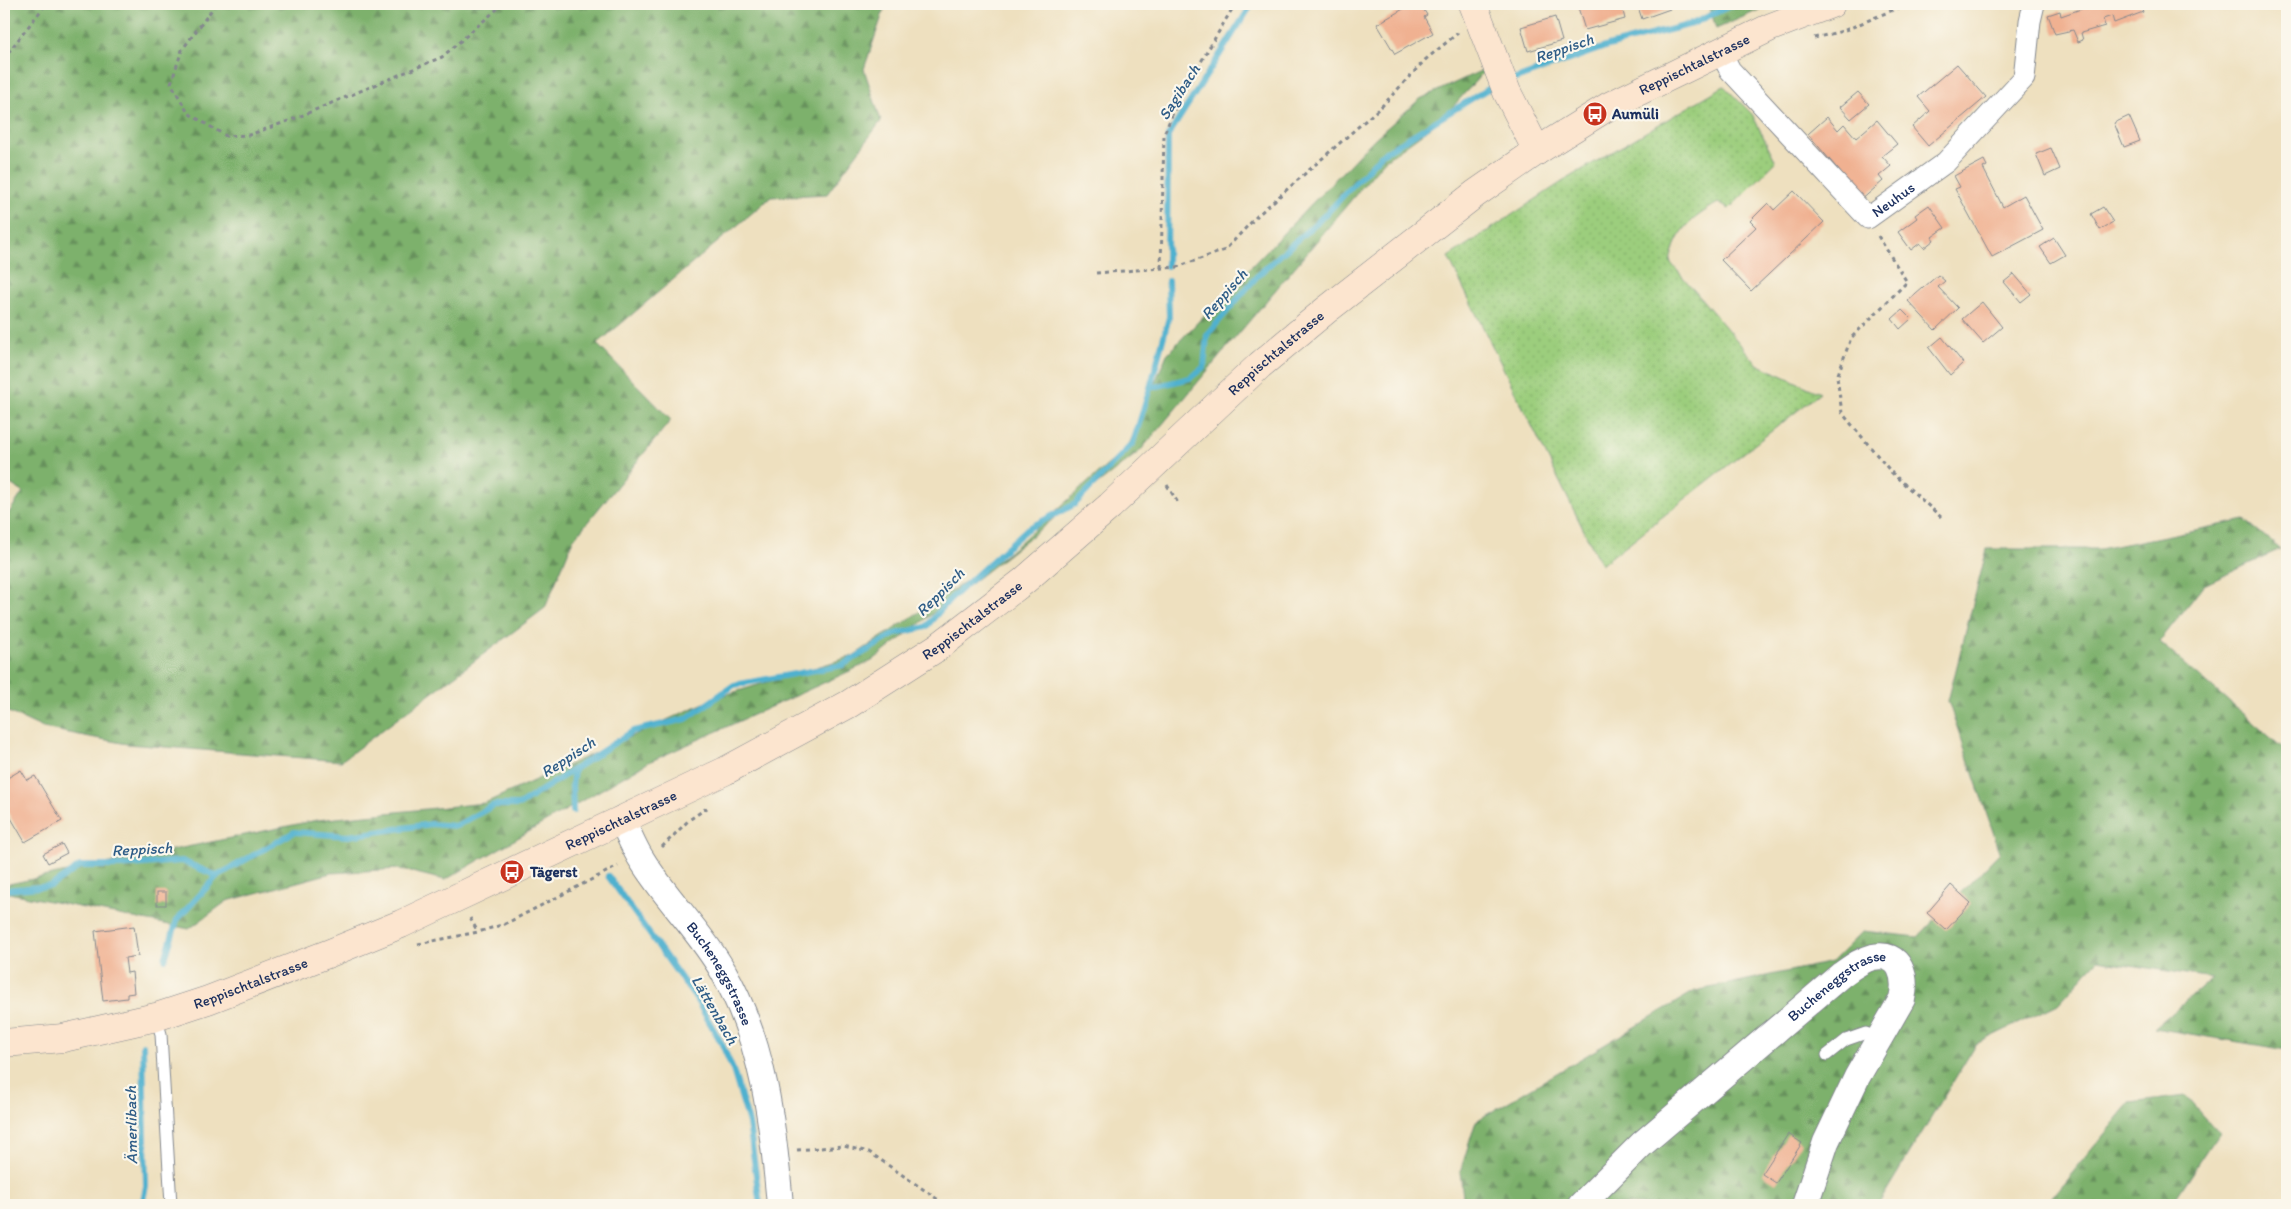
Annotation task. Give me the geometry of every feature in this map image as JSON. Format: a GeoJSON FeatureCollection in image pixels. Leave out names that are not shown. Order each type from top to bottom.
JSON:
{"type":"FeatureCollection","features":[{"type":"Feature","properties":{"kind":"main road","name":"Reppischtalstrasse"},"geometry":{"type":"LineString","coordinates":[[4,1043],[62,1038],[156,1017],[269,978],[401,924],[772,747],[850,704],[938,647],[1024,581],[1110,506],[1260,365],[1325,311],[1475,194],[1537,151],[1609,106],[1771,27],[1831,4]]}},
{"type":"Feature","properties":{"kind":"main road"},"geometry":{"type":"LineString","coordinates":[[1476,10],[1507,92],[1537,151]]}},
{"type":"Feature","properties":{"kind":"street","name":"Neuhus"},"geometry":{"type":"LineString","coordinates":[[1720,51],[1734,74],[1868,218],[1946,162],[2024,78],[2030,21],[2034,4]]}},
{"type":"Feature","properties":{"kind":"street","name":"Bucheneggstrasse"},"geometry":{"type":"LineString","coordinates":[[622,819],[641,859],[709,948],[723,970],[748,1021],[763,1076],[775,1152],[780,1205]]}},
{"type":"Feature","properties":{"kind":"street","name":"Bucheneggstrasse"},"geometry":{"type":"LineString","coordinates":[[1581,1205],[1642,1144],[1826,987],[1862,961],[1875,957],[1886,957],[1895,962],[1905,977],[1902,999],[1857,1077],[1826,1142],[1805,1205]]}},
{"type":"Feature","properties":{"kind":"lane"},"geometry":{"type":"LineString","coordinates":[[156,1017],[161,1034],[171,1205]]}},
{"type":"Feature","properties":{"kind":"lane"},"geometry":{"type":"LineString","coordinates":[[1827,1055],[1846,1040],[1866,1033],[1880,1039]]}},
{"type":"Feature","properties":{"kind":"path"},"geometry":{"type":"LineString","coordinates":[[4,68],[8,54],[46,4]]}},
{"type":"Feature","properties":{"kind":"path"},"geometry":{"type":"LineString","coordinates":[[216,4],[182,50],[171,83],[188,114],[226,136],[249,135],[291,120],[442,57],[503,4]]}},
{"type":"Feature","properties":{"kind":"path"},"geometry":{"type":"LineString","coordinates":[[1161,268],[1164,134],[1178,101],[1235,4]]}},
{"type":"Feature","properties":{"kind":"path"},"geometry":{"type":"LineString","coordinates":[[1811,39],[1844,31],[1907,4]]}},
{"type":"Feature","properties":{"kind":"path"},"geometry":{"type":"LineString","coordinates":[[1096,273],[1177,267],[1225,250],[1258,215],[1383,105],[1476,10]]}},
{"type":"Feature","properties":{"kind":"path"},"geometry":{"type":"LineString","coordinates":[[1868,218],[1907,282],[1851,338],[1837,377],[1842,413],[1892,473],[1941,517]]}},
{"type":"Feature","properties":{"kind":"path"},"geometry":{"type":"LineString","coordinates":[[1160,489],[1166,483]]}},
{"type":"Feature","properties":{"kind":"path"},"geometry":{"type":"LineString","coordinates":[[641,859],[653,856],[689,820],[713,805]]}},
{"type":"Feature","properties":{"kind":"path"},"geometry":{"type":"LineString","coordinates":[[470,918],[478,932]]}},
{"type":"Feature","properties":{"kind":"path"},"geometry":{"type":"LineString","coordinates":[[775,1152],[836,1146],[869,1152],[946,1205]]}},
{"type":"Feature","properties":{"kind":"green space"},"geometry":{"type":"Polygon","coordinates":[[[4,4],[886,4],[864,69],[881,121],[827,194],[771,197],[597,344],[671,420],[573,540],[545,608],[341,761],[127,744],[43,728],[4,710],[4,520],[23,492],[4,480],[4,4]]]}},
{"type":"Feature","properties":{"kind":"green space"},"geometry":{"type":"Polygon","coordinates":[[[1709,4],[1762,4],[1759,10],[1716,29],[1709,4]]]}},
{"type":"Feature","properties":{"kind":"green space"},"geometry":{"type":"Polygon","coordinates":[[[1487,68],[1442,119],[1384,161],[1140,451],[872,661],[649,762],[445,880],[399,869],[331,873],[227,901],[189,929],[4,892],[4,885],[317,820],[485,803],[715,698],[853,656],[1007,554],[1128,447],[1167,354],[1374,139],[1420,99],[1487,68]]]}},
{"type":"Feature","properties":{"kind":"green space"},"geometry":{"type":"Polygon","coordinates":[[[1724,86],[1752,114],[1776,162],[1729,209],[1718,203],[1700,214],[1686,226],[1676,242],[1670,262],[1757,364],[1820,393],[1601,565],[1448,257],[1568,178],[1724,86]]]}},
{"type":"Feature","properties":{"kind":"green space"},"geometry":{"type":"Polygon","coordinates":[[[2245,520],[2280,549],[2204,585],[2159,642],[2284,749],[2287,747],[2287,1050],[2154,1028],[2212,978],[2098,960],[2058,1004],[1976,1044],[1878,1205],[1464,1205],[1460,1172],[1476,1121],[1695,991],[1832,962],[1863,931],[1918,937],[2000,852],[1948,701],[1987,549],[2100,549],[2245,520]]]}},
{"type":"Feature","properties":{"kind":"green space"},"geometry":{"type":"Polygon","coordinates":[[[2186,1096],[2219,1133],[2171,1205],[2046,1205],[2130,1103],[2186,1096]]]}},
{"type":"Feature","properties":{"kind":"building"},"geometry":{"type":"Polygon","coordinates":[[[1412,4],[1420,4],[1427,15],[1424,17],[1433,33],[1395,54],[1377,24],[1412,4]]]}},
{"type":"Feature","properties":{"kind":"building"},"geometry":{"type":"Polygon","coordinates":[[[1577,4],[1621,4],[1625,19],[1585,30],[1577,4]]]}},
{"type":"Feature","properties":{"kind":"building"},"geometry":{"type":"Polygon","coordinates":[[[1637,4],[1668,4],[1670,9],[1642,19],[1637,4]]]}},
{"type":"Feature","properties":{"kind":"building"},"geometry":{"type":"Polygon","coordinates":[[[2095,4],[2140,4],[2143,12],[2114,23],[2112,16],[2103,19],[2105,26],[2081,33],[2083,40],[2078,42],[2073,30],[2055,34],[2048,15],[2060,11],[2061,16],[2095,4]]]}},
{"type":"Feature","properties":{"kind":"building"},"geometry":{"type":"Polygon","coordinates":[[[1555,17],[1562,41],[1528,51],[1521,27],[1555,17]]]}},
{"type":"Feature","properties":{"kind":"building"},"geometry":{"type":"Polygon","coordinates":[[[1957,64],[1986,97],[1928,146],[1912,127],[1930,111],[1918,97],[1957,64]]]}},
{"type":"Feature","properties":{"kind":"building"},"geometry":{"type":"Polygon","coordinates":[[[1858,92],[1869,104],[1851,119],[1840,107],[1858,92]]]}},
{"type":"Feature","properties":{"kind":"building"},"geometry":{"type":"Polygon","coordinates":[[[2129,116],[2140,141],[2124,147],[2114,123],[2129,116]]]}},
{"type":"Feature","properties":{"kind":"building"},"geometry":{"type":"Polygon","coordinates":[[[1827,117],[1838,130],[1844,124],[1856,138],[1877,120],[1897,144],[1882,156],[1891,166],[1879,176],[1883,181],[1860,201],[1843,182],[1846,179],[1808,134],[1827,117]]]}},
{"type":"Feature","properties":{"kind":"building"},"geometry":{"type":"Polygon","coordinates":[[[2051,148],[2060,169],[2045,176],[2036,154],[2051,148]]]}},
{"type":"Feature","properties":{"kind":"building"},"geometry":{"type":"Polygon","coordinates":[[[1984,160],[1987,166],[1983,168],[2003,207],[2024,195],[2043,230],[1992,257],[1955,189],[1960,187],[1954,176],[1984,160]]]}},
{"type":"Feature","properties":{"kind":"building"},"geometry":{"type":"Polygon","coordinates":[[[1794,191],[1824,222],[1751,291],[1721,260],[1756,227],[1750,221],[1768,203],[1774,210],[1794,191]]]}},
{"type":"Feature","properties":{"kind":"building"},"geometry":{"type":"Polygon","coordinates":[[[1929,205],[1945,228],[1932,237],[1934,240],[1924,248],[1920,243],[1911,250],[1898,232],[1917,218],[1915,215],[1929,205]]]}},
{"type":"Feature","properties":{"kind":"building"},"geometry":{"type":"Polygon","coordinates":[[[2103,207],[2113,222],[2100,230],[2091,214],[2103,207]]]}},
{"type":"Feature","properties":{"kind":"building"},"geometry":{"type":"Polygon","coordinates":[[[2054,238],[2065,255],[2051,263],[2040,247],[2054,238]]]}},
{"type":"Feature","properties":{"kind":"building"},"geometry":{"type":"Polygon","coordinates":[[[2014,274],[2031,294],[2021,302],[2004,282],[2014,274]]]}},
{"type":"Feature","properties":{"kind":"building"},"geometry":{"type":"Polygon","coordinates":[[[1938,275],[1945,281],[1938,287],[1958,308],[1935,330],[1908,301],[1938,275]]]}},
{"type":"Feature","properties":{"kind":"building"},"geometry":{"type":"Polygon","coordinates":[[[1982,302],[2002,327],[1983,343],[1962,319],[1982,302]]]}},
{"type":"Feature","properties":{"kind":"building"},"geometry":{"type":"Polygon","coordinates":[[[1902,310],[1911,319],[1900,329],[1892,319],[1902,310]]]}},
{"type":"Feature","properties":{"kind":"building"},"geometry":{"type":"Polygon","coordinates":[[[1942,337],[1963,363],[1950,375],[1929,348],[1942,337]]]}},
{"type":"Feature","properties":{"kind":"building"},"geometry":{"type":"Polygon","coordinates":[[[21,770],[27,780],[35,776],[62,821],[25,842],[4,806],[4,780],[21,770]]]}},
{"type":"Feature","properties":{"kind":"building"},"geometry":{"type":"Polygon","coordinates":[[[62,844],[67,853],[48,863],[43,854],[62,844]]]}},
{"type":"Feature","properties":{"kind":"building"},"geometry":{"type":"Polygon","coordinates":[[[1951,885],[1971,903],[1946,930],[1927,913],[1951,885]]]}},
{"type":"Feature","properties":{"kind":"building"},"geometry":{"type":"Polygon","coordinates":[[[157,892],[166,892],[166,905],[157,905],[157,892]]]}},
{"type":"Feature","properties":{"kind":"building"},"geometry":{"type":"Polygon","coordinates":[[[134,926],[138,956],[125,958],[127,973],[132,972],[134,993],[127,994],[127,998],[103,1001],[95,931],[134,926]]]}},
{"type":"Feature","properties":{"kind":"building"},"geometry":{"type":"Polygon","coordinates":[[[1788,1134],[1802,1143],[1776,1183],[1762,1174],[1788,1134]]]}},
{"type":"Feature","properties":{"kind":"waterway","name":"Sagibach"},"geometry":{"type":"LineString","coordinates":[[1167,266],[1168,136],[1252,4]]}},
{"type":"Feature","properties":{"kind":"waterway","name":"Reppisch"},"geometry":{"type":"LineString","coordinates":[[1510,81],[1608,46],[1692,24],[1734,4]]}},
{"type":"Feature","properties":{"kind":"waterway","name":"Reppisch"},"geometry":{"type":"LineString","coordinates":[[4,890],[51,886],[80,866],[118,866],[182,861],[217,876],[294,832],[348,836],[431,824],[456,826],[494,805],[519,805],[633,731],[686,719],[734,685],[843,665],[895,634],[926,627],[949,600],[1027,529],[1075,504],[1133,443],[1150,388],[1190,378],[1204,367],[1207,335],[1258,275],[1327,213],[1382,154],[1486,90],[1498,85]]}},
{"type":"Feature","properties":{"kind":"waterway","name":"Sagibach"},"geometry":{"type":"LineString","coordinates":[[1150,388],[1169,317],[1168,281]]}},
{"type":"Feature","properties":{"kind":"waterway","name":"Lättenbach"},"geometry":{"type":"LineString","coordinates":[[573,811],[572,786],[574,769]]}},
{"type":"Feature","properties":{"kind":"waterway","name":"Ämerlibach"},"geometry":{"type":"LineString","coordinates":[[165,959],[177,920],[217,876]]}},
{"type":"Feature","properties":{"kind":"waterway","name":"Lättenbach"},"geometry":{"type":"LineString","coordinates":[[608,876],[696,999],[721,1042],[733,1070],[749,1123],[760,1205]]}},
{"type":"Feature","properties":{"kind":"waterway","name":"Ämerlibach"},"geometry":{"type":"LineString","coordinates":[[142,1205],[146,1186],[143,1045]]}},
{"type":"Feature","properties":{"kind":"place","name":"Aumüli"},"geometry":{"type":"Point","coordinates":[1595,114]}},
{"type":"Feature","properties":{"kind":"place","name":"Tägerst"},"geometry":{"type":"Point","coordinates":[512,872]}}]}
